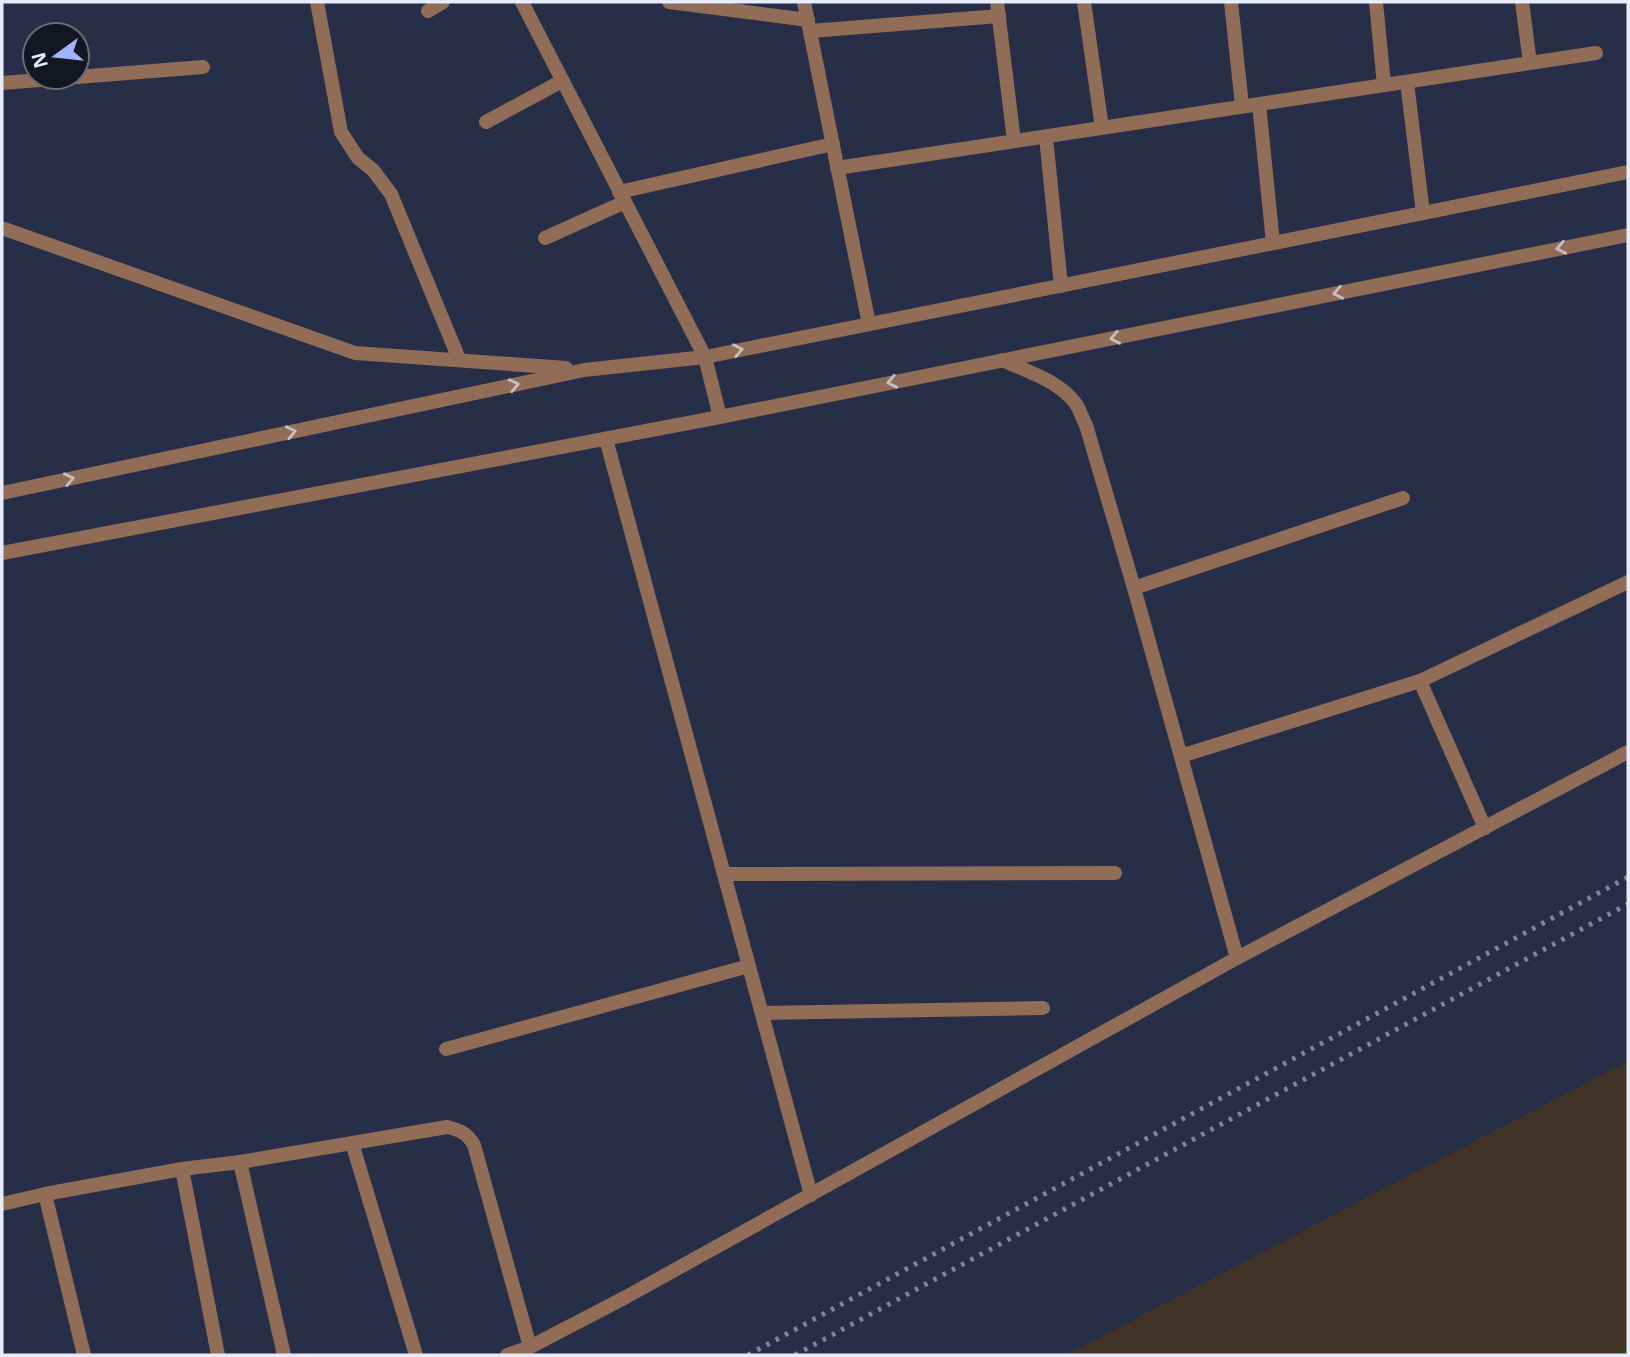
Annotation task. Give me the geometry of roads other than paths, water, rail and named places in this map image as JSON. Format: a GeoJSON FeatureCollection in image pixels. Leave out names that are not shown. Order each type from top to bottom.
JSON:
{"type":"FeatureCollection","features":[{"type":"Feature","properties":{"kind":"street"},"geometry":{"type":"LineString","coordinates":[[317,2],[341,132],[358,158],[373,170],[391,194],[459,359]]}},
{"type":"Feature","properties":{"kind":"street"},"geometry":{"type":"LineString","coordinates":[[428,11],[443,2]]}},
{"type":"Feature","properties":{"kind":"street"},"geometry":{"type":"LineString","coordinates":[[522,2],[705,357],[720,417]]}},
{"type":"Feature","properties":{"kind":"street"},"geometry":{"type":"LineString","coordinates":[[670,2],[809,25],[998,9],[1014,141]]}},
{"type":"Feature","properties":{"kind":"street"},"geometry":{"type":"LineString","coordinates":[[804,2],[869,324]]}},
{"type":"Feature","properties":{"kind":"street"},"geometry":{"type":"LineString","coordinates":[[1084,2],[1102,128]]}},
{"type":"Feature","properties":{"kind":"street"},"geometry":{"type":"LineString","coordinates":[[1231,2],[1242,106]]}},
{"type":"Feature","properties":{"kind":"street"},"geometry":{"type":"LineString","coordinates":[[1376,2],[1384,85]]}},
{"type":"Feature","properties":{"kind":"street"},"geometry":{"type":"LineString","coordinates":[[1522,2],[1530,63]]}},
{"type":"Feature","properties":{"kind":"street"},"geometry":{"type":"LineString","coordinates":[[837,168],[1596,52]]}},
{"type":"Feature","properties":{"kind":"street"},"geometry":{"type":"LineString","coordinates":[[2,83],[203,67]]}},
{"type":"Feature","properties":{"kind":"street"},"geometry":{"type":"LineString","coordinates":[[486,122],[562,81]]}},
{"type":"Feature","properties":{"kind":"street"},"geometry":{"type":"LineString","coordinates":[[1407,82],[1423,214]]}},
{"type":"Feature","properties":{"kind":"street"},"geometry":{"type":"LineString","coordinates":[[1259,104],[1273,243]]}},
{"type":"Feature","properties":{"kind":"street"},"geometry":{"type":"LineString","coordinates":[[1046,137],[1061,286]]}},
{"type":"Feature","properties":{"kind":"street"},"geometry":{"type":"LineString","coordinates":[[545,238],[622,197],[833,144]]}},
{"type":"Feature","properties":{"kind":"street"},"geometry":{"type":"LineString","coordinates":[[2,493],[583,370],[705,357],[1628,173]]}},
{"type":"Feature","properties":{"kind":"street"},"geometry":{"type":"LineString","coordinates":[[2,228],[355,353],[583,370]]}},
{"type":"Feature","properties":{"kind":"street"},"geometry":{"type":"LineString","coordinates":[[2,553],[720,417],[1628,235]]}},
{"type":"Feature","properties":{"kind":"street"},"geometry":{"type":"LineString","coordinates":[[1002,360],[1052,383],[1076,404],[1086,425],[1237,958]]}},
{"type":"Feature","properties":{"kind":"street"},"geometry":{"type":"LineString","coordinates":[[606,439],[811,1195]]}},
{"type":"Feature","properties":{"kind":"street"},"geometry":{"type":"LineString","coordinates":[[1134,588],[1403,498]]}},
{"type":"Feature","properties":{"kind":"street"},"geometry":{"type":"LineString","coordinates":[[1181,755],[1420,681],[1628,582]]}},
{"type":"Feature","properties":{"kind":"street"},"geometry":{"type":"LineString","coordinates":[[1420,681],[1485,828]]}},
{"type":"Feature","properties":{"kind":"street"},"geometry":{"type":"LineString","coordinates":[[507,1355],[530,1347],[811,1195],[1237,958],[1628,752]]}},
{"type":"Feature","properties":{"kind":"street"},"geometry":{"type":"LineString","coordinates":[[724,874],[1115,873]]}},
{"type":"Feature","properties":{"kind":"street"},"geometry":{"type":"LineString","coordinates":[[446,1049],[749,966]]}},
{"type":"Feature","properties":{"kind":"street"},"geometry":{"type":"LineString","coordinates":[[762,1013],[1043,1007]]}},
{"type":"Feature","properties":{"kind":"street"},"geometry":{"type":"LineString","coordinates":[[2,1204],[182,1169],[240,1162],[447,1127],[459,1129],[468,1135],[474,1145],[530,1347]]}},
{"type":"Feature","properties":{"kind":"street"},"geometry":{"type":"LineString","coordinates":[[352,1143],[416,1355]]}},
{"type":"Feature","properties":{"kind":"street"},"geometry":{"type":"LineString","coordinates":[[240,1162],[284,1355]]}},
{"type":"Feature","properties":{"kind":"street"},"geometry":{"type":"LineString","coordinates":[[182,1169],[218,1355]]}},
{"type":"Feature","properties":{"kind":"street"},"geometry":{"type":"LineString","coordinates":[[45,1194],[84,1355]]}},
{"type":"Feature","properties":{"kind":"railway"},"geometry":{"type":"LineString","coordinates":[[748,1355],[1628,877]]}},
{"type":"Feature","properties":{"kind":"railway"},"geometry":{"type":"LineString","coordinates":[[795,1355],[1628,904]]}}]}
